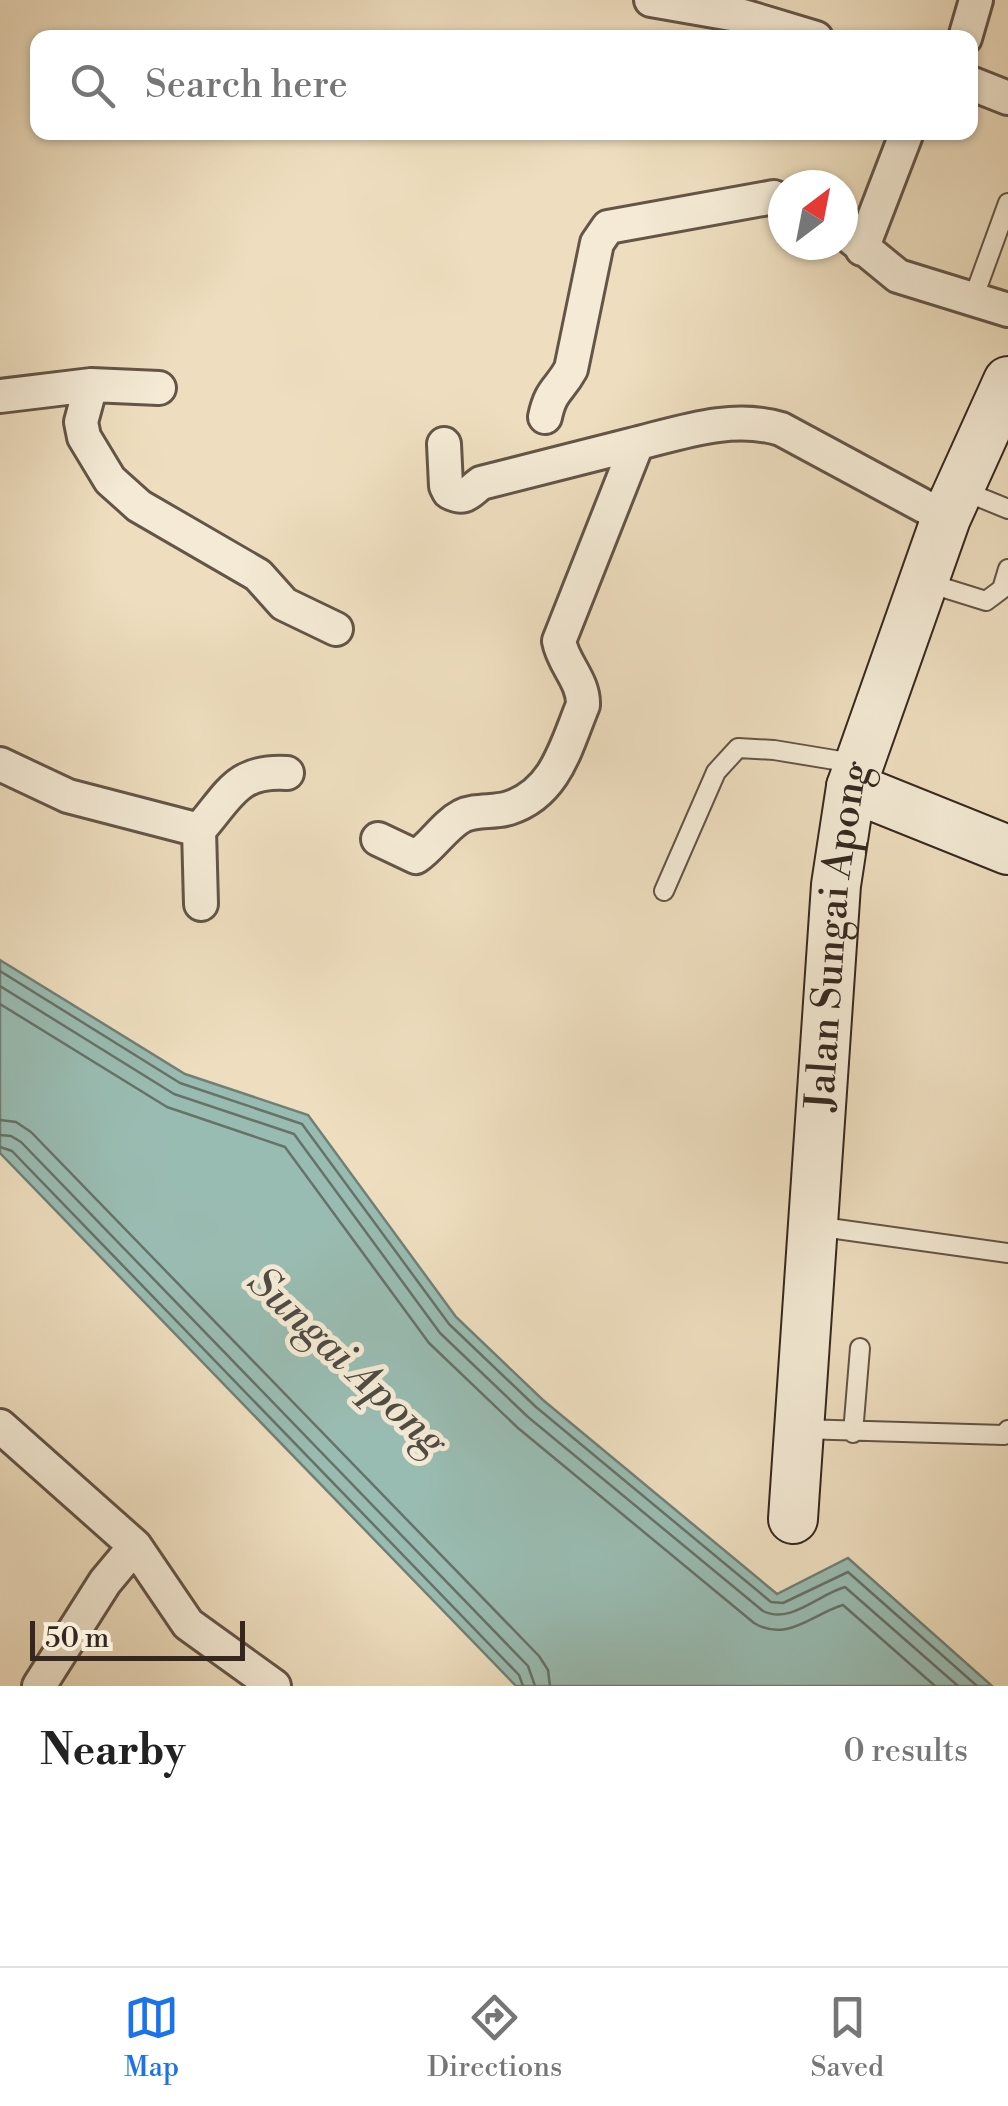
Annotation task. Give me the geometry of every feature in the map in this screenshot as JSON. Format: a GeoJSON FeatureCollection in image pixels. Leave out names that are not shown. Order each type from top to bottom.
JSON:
{"type":"FeatureCollection","features":[{"type":"Feature","properties":{"kind":"street"},"geometry":{"type":"LineString","coordinates":[[651,0],[758,30]]}},
{"type":"Feature","properties":{"kind":"street"},"geometry":{"type":"LineString","coordinates":[[967,30],[976,0]]}},
{"type":"Feature","properties":{"kind":"street"},"geometry":{"type":"LineString","coordinates":[[978,86],[1008,98]]}},
{"type":"Feature","properties":{"kind":"street"},"geometry":{"type":"LineString","coordinates":[[858,228],[903,140]]}},
{"type":"Feature","properties":{"kind":"street"},"geometry":{"type":"LineString","coordinates":[[545,418],[550,396],[571,369],[597,243],[608,227],[768,198]]}},
{"type":"Feature","properties":{"kind":"street"},"geometry":{"type":"LineString","coordinates":[[858,245],[898,276],[1008,310]]}},
{"type":"Feature","properties":{"kind":"street","name":"Jalan Sungai Apong"},"geometry":{"type":"LineString","coordinates":[[793,1519],[836,885],[855,775],[953,503],[1008,380]]}},
{"type":"Feature","properties":{"kind":"street"},"geometry":{"type":"LineString","coordinates":[[91,386],[81,422],[84,437],[110,480],[140,506],[258,575],[284,604],[336,629]]}},
{"type":"Feature","properties":{"kind":"street"},"geometry":{"type":"LineString","coordinates":[[0,396],[91,386],[159,388]]}},
{"type":"Feature","properties":{"kind":"street"},"geometry":{"type":"LineString","coordinates":[[444,444],[446,486],[449,492],[462,497],[481,483],[648,438],[757,421],[953,503]]}},
{"type":"Feature","properties":{"kind":"street"},"geometry":{"type":"LineString","coordinates":[[378,839],[416,857],[464,815],[509,808],[538,794],[552,779],[583,705],[584,692],[561,653],[559,641],[637,444]]}},
{"type":"Feature","properties":{"kind":"street"},"geometry":{"type":"LineString","coordinates":[[0,764],[68,796],[199,830]]}},
{"type":"Feature","properties":{"kind":"street"},"geometry":{"type":"LineString","coordinates":[[201,904],[199,830],[242,779],[264,772],[287,773]]}},
{"type":"Feature","properties":{"kind":"street"},"geometry":{"type":"LineString","coordinates":[[855,775],[1008,850]]}},
{"type":"Feature","properties":{"kind":"street"},"geometry":{"type":"LineString","coordinates":[[0,1426],[135,1546],[188,1624],[274,1686]]}},
{"type":"Feature","properties":{"kind":"street"},"geometry":{"type":"LineString","coordinates":[[39,1686],[106,1582],[135,1546]]}},
{"type":"Feature","properties":{"kind":"lane"},"geometry":{"type":"LineString","coordinates":[[973,299],[1008,203]]}},
{"type":"Feature","properties":{"kind":"lane"},"geometry":{"type":"LineString","coordinates":[[953,503],[1008,508]]}},
{"type":"Feature","properties":{"kind":"lane"},"geometry":{"type":"LineString","coordinates":[[924,582],[986,601],[1002,589],[1008,569]]}},
{"type":"Feature","properties":{"kind":"lane"},"geometry":{"type":"LineString","coordinates":[[664,891],[716,772],[738,748],[855,775]]}},
{"type":"Feature","properties":{"kind":"lane"},"geometry":{"type":"LineString","coordinates":[[813,1226],[1008,1253]]}},
{"type":"Feature","properties":{"kind":"lane"},"geometry":{"type":"LineString","coordinates":[[854,1432],[860,1348]]}},
{"type":"Feature","properties":{"kind":"lane"},"geometry":{"type":"LineString","coordinates":[[799,1429],[1004,1435],[1008,1430]]}},
{"type":"Feature","properties":{"kind":"water","name":"Sungai Apong"},"geometry":{"type":"Polygon","coordinates":[[[0,960],[185,1074],[308,1115],[456,1317],[543,1400],[777,1594],[848,1558],[992,1686],[516,1686],[0,1153],[0,960]]]}}]}
